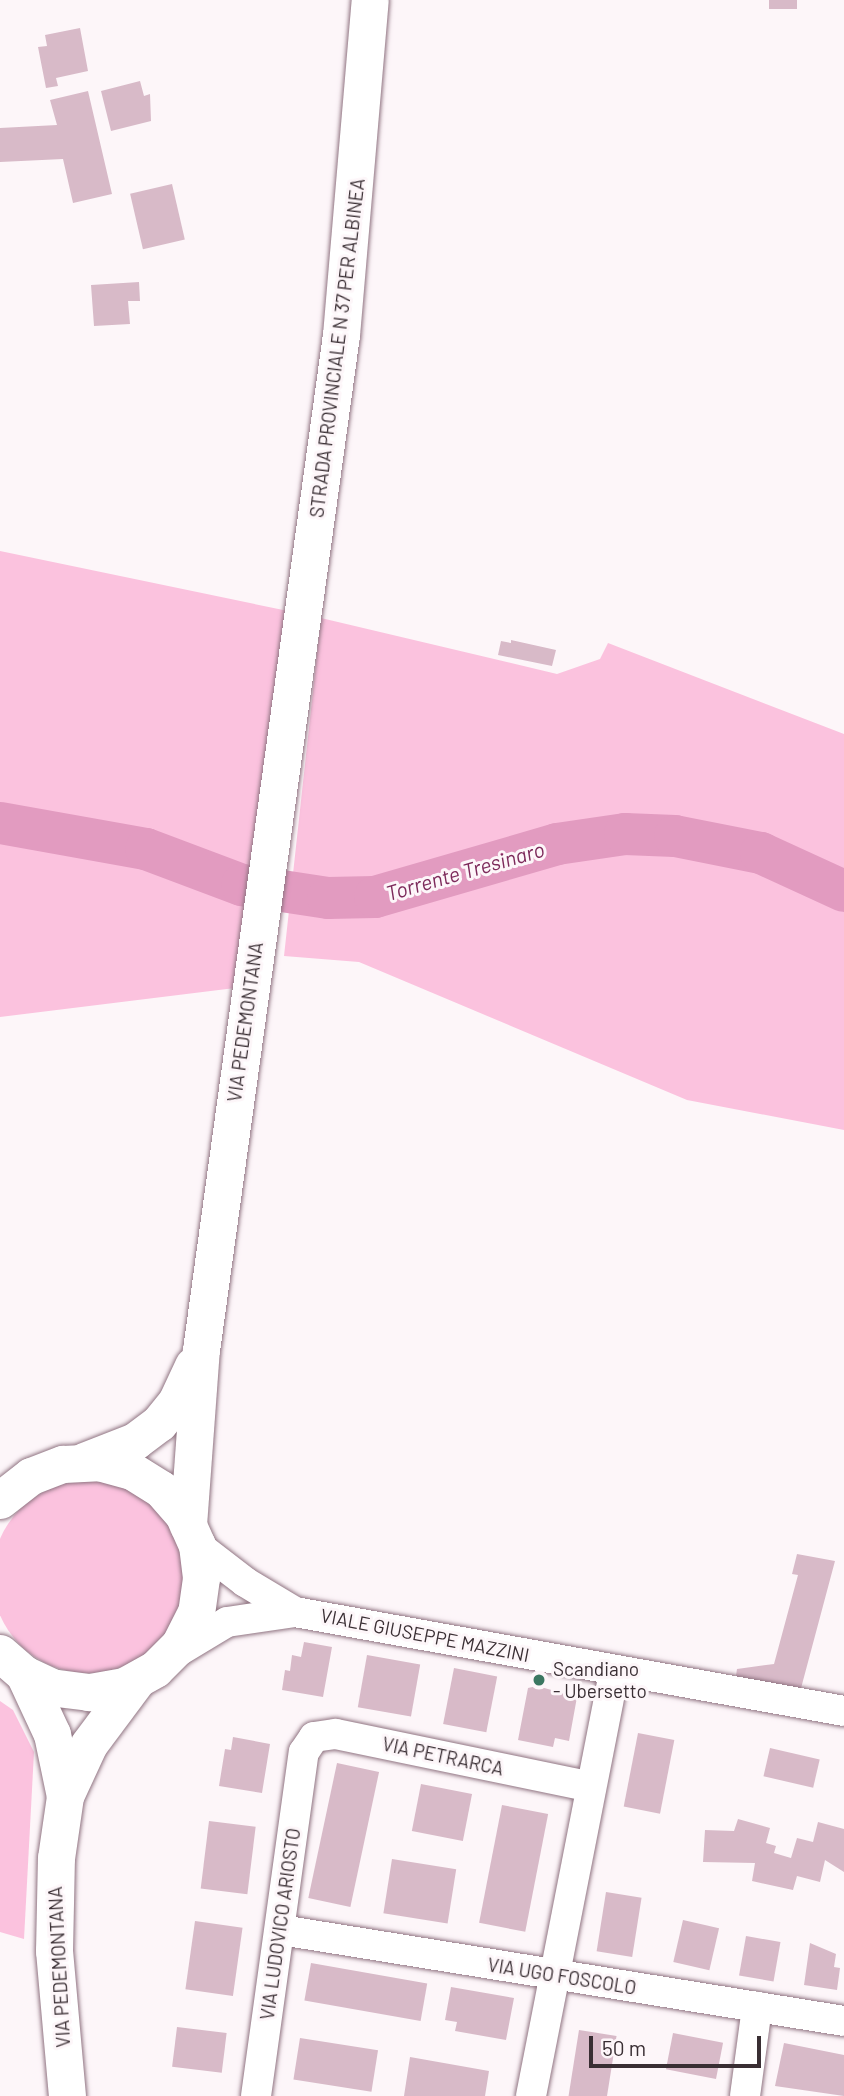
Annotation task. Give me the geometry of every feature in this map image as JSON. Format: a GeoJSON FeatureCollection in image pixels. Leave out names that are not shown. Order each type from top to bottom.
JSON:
{"type":"FeatureCollection","features":[{"type":"Feature","properties":{"kind":"main road","name":"STRADA PROVINCIALE N 37 PER ALBINEA"},"geometry":{"type":"LineString","coordinates":[[292,695],[341,335],[370,0]]}},
{"type":"Feature","properties":{"kind":"main road","name":"VIA PEDEMONTANA"},"geometry":{"type":"LineString","coordinates":[[8,1663],[54,1688],[80,1692],[107,1690],[136,1681],[169,1658],[196,1612],[201,1578],[192,1535],[201,1350],[292,695]]}},
{"type":"Feature","properties":{"kind":"main road","name":"VIA PEDEMONTANA"},"geometry":{"type":"LineString","coordinates":[[0,1500],[31,1476],[81,1462],[135,1441],[159,1423],[176,1402],[201,1350]]}},
{"type":"Feature","properties":{"kind":"main road","name":"VIA PEDEMONTANA"},"geometry":{"type":"LineString","coordinates":[[81,1462],[132,1471],[167,1495],[192,1535]]}},
{"type":"Feature","properties":{"kind":"main road","name":"VIA PEDEMONTANA"},"geometry":{"type":"LineString","coordinates":[[8,1663],[52,1734],[65,1797]]}},
{"type":"Feature","properties":{"kind":"main road","name":"VIA PEDEMONTANA"},"geometry":{"type":"LineString","coordinates":[[67,2096],[54,1937],[56,1858],[65,1797],[89,1744],[136,1681]]}},
{"type":"Feature","properties":{"kind":"street","name":"VIALE GIUSEPPE MAZZINI"},"geometry":{"type":"LineString","coordinates":[[192,1535],[245,1582],[295,1612]]}},
{"type":"Feature","properties":{"kind":"street","name":"VIALE GIUSEPPE MAZZINI"},"geometry":{"type":"LineString","coordinates":[[169,1658],[227,1622],[295,1612],[844,1711]]}},
{"type":"Feature","properties":{"kind":"street"},"geometry":{"type":"LineString","coordinates":[[531,2096],[614,1671]]}},
{"type":"Feature","properties":{"kind":"street","name":"VIA PETRARCA"},"geometry":{"type":"LineString","coordinates":[[304,1752],[314,1737],[335,1734],[591,1787]]}},
{"type":"Feature","properties":{"kind":"street","name":"VIA LUDOVICO ARIOSTO"},"geometry":{"type":"LineString","coordinates":[[256,2096],[304,1752]]}},
{"type":"Feature","properties":{"kind":"street","name":"VIA UGO FOSCOLO"},"geometry":{"type":"LineString","coordinates":[[281,1930],[844,2021]]}},
{"type":"Feature","properties":{"kind":"street"},"geometry":{"type":"LineString","coordinates":[[745,2096],[757,2007]]}},
{"type":"Feature","properties":{"kind":"shaded area"},"geometry":{"type":"Polygon","coordinates":[[[0,551],[293,612],[235,988],[0,1017],[0,551]]]}},
{"type":"Feature","properties":{"kind":"shaded area"},"geometry":{"type":"Polygon","coordinates":[[[321,618],[557,674],[600,659],[608,643],[844,734],[844,1130],[687,1100],[359,962],[284,956],[321,618]]]}},
{"type":"Feature","properties":{"kind":"shaded area"},"geometry":{"type":"Polygon","coordinates":[[[88,1481],[125,1488],[156,1509],[177,1540],[184,1577],[177,1614],[156,1645],[125,1666],[88,1673],[51,1666],[20,1645],[-1,1614],[-8,1577],[-1,1540],[20,1509],[51,1488],[88,1481]]]}},
{"type":"Feature","properties":{"kind":"shaded area"},"geometry":{"type":"Polygon","coordinates":[[[0,1701],[13,1710],[34,1752],[24,1939],[0,1932],[0,1701]]]}},
{"type":"Feature","properties":{"kind":"building"},"geometry":{"type":"Polygon","coordinates":[[[769,0],[797,0],[797,9],[769,9],[769,0]]]}},
{"type":"Feature","properties":{"kind":"building"},"geometry":{"type":"Polygon","coordinates":[[[80,28],[88,71],[56,78],[58,86],[46,88],[38,47],[47,46],[45,35],[80,28]]]}},
{"type":"Feature","properties":{"kind":"building"},"geometry":{"type":"Polygon","coordinates":[[[140,81],[144,96],[150,94],[151,121],[111,131],[101,91],[140,81]]]}},
{"type":"Feature","properties":{"kind":"building"},"geometry":{"type":"Polygon","coordinates":[[[88,91],[112,194],[73,203],[63,159],[0,162],[0,128],[57,125],[50,100],[88,91]]]}},
{"type":"Feature","properties":{"kind":"building"},"geometry":{"type":"Polygon","coordinates":[[[172,184],[185,240],[143,249],[130,194],[172,184]]]}},
{"type":"Feature","properties":{"kind":"building"},"geometry":{"type":"Polygon","coordinates":[[[139,282],[140,301],[128,301],[130,324],[94,326],[91,285],[139,282]]]}},
{"type":"Feature","properties":{"kind":"building"},"geometry":{"type":"Polygon","coordinates":[[[511,640],[556,650],[552,666],[498,655],[501,641],[511,643],[511,640]]]}},
{"type":"Feature","properties":{"kind":"building"},"geometry":{"type":"Polygon","coordinates":[[[797,1554],[835,1561],[800,1692],[735,1682],[737,1669],[774,1664],[798,1575],[792,1574],[797,1554]]]}},
{"type":"Feature","properties":{"kind":"building"},"geometry":{"type":"Polygon","coordinates":[[[304,1642],[332,1647],[323,1697],[282,1690],[285,1670],[290,1671],[292,1655],[301,1657],[304,1642]]]}},
{"type":"Feature","properties":{"kind":"building"},"geometry":{"type":"Polygon","coordinates":[[[367,1655],[420,1664],[411,1717],[358,1707],[367,1655]]]}},
{"type":"Feature","properties":{"kind":"building"},"geometry":{"type":"Polygon","coordinates":[[[454,1668],[497,1676],[486,1732],[443,1724],[454,1668]]]}},
{"type":"Feature","properties":{"kind":"building"},"geometry":{"type":"Polygon","coordinates":[[[537,1686],[577,1697],[569,1741],[555,1738],[553,1747],[518,1740],[528,1688],[537,1686]]]}},
{"type":"Feature","properties":{"kind":"building"},"geometry":{"type":"Polygon","coordinates":[[[638,1733],[674,1740],[660,1814],[624,1807],[638,1733]]]}},
{"type":"Feature","properties":{"kind":"building"},"geometry":{"type":"Polygon","coordinates":[[[233,1737],[270,1744],[262,1793],[219,1786],[225,1749],[231,1750],[233,1737]]]}},
{"type":"Feature","properties":{"kind":"building"},"geometry":{"type":"Polygon","coordinates":[[[770,1748],[820,1759],[813,1788],[763,1776],[770,1748]]]}},
{"type":"Feature","properties":{"kind":"building"},"geometry":{"type":"Polygon","coordinates":[[[337,1763],[379,1772],[350,1907],[308,1898],[337,1763]]]}},
{"type":"Feature","properties":{"kind":"building"},"geometry":{"type":"Polygon","coordinates":[[[421,1784],[472,1794],[463,1841],[412,1831],[421,1784]]]}},
{"type":"Feature","properties":{"kind":"building"},"geometry":{"type":"Polygon","coordinates":[[[502,1805],[548,1814],[525,1932],[479,1923],[502,1805]]]}},
{"type":"Feature","properties":{"kind":"building"},"geometry":{"type":"Polygon","coordinates":[[[738,1819],[770,1828],[766,1843],[776,1846],[774,1853],[791,1858],[797,1838],[813,1842],[818,1822],[844,1829],[844,1872],[825,1860],[820,1882],[797,1876],[793,1890],[752,1881],[755,1863],[703,1862],[705,1830],[734,1831],[738,1819]]]}},
{"type":"Feature","properties":{"kind":"building"},"geometry":{"type":"Polygon","coordinates":[[[209,1821],[256,1827],[247,1894],[201,1888],[209,1821]]]}},
{"type":"Feature","properties":{"kind":"building"},"geometry":{"type":"Polygon","coordinates":[[[392,1859],[456,1869],[448,1923],[383,1913],[392,1859]]]}},
{"type":"Feature","properties":{"kind":"building"},"geometry":{"type":"Polygon","coordinates":[[[606,1892],[642,1898],[632,1957],[597,1951],[606,1892]]]}},
{"type":"Feature","properties":{"kind":"building"},"geometry":{"type":"Polygon","coordinates":[[[683,1920],[719,1928],[709,1970],[673,1962],[683,1920]]]}},
{"type":"Feature","properties":{"kind":"building"},"geometry":{"type":"Polygon","coordinates":[[[195,1921],[243,1928],[233,1996],[185,1989],[195,1921]]]}},
{"type":"Feature","properties":{"kind":"building"},"geometry":{"type":"Polygon","coordinates":[[[746,1936],[780,1942],[774,1981],[739,1975],[746,1936]]]}},
{"type":"Feature","properties":{"kind":"building"},"geometry":{"type":"Polygon","coordinates":[[[810,1943],[836,1954],[834,1967],[840,1968],[837,1990],[804,1985],[810,1943]]]}},
{"type":"Feature","properties":{"kind":"building"},"geometry":{"type":"Polygon","coordinates":[[[311,1963],[427,1983],[421,2021],[304,2000],[311,1963]]]}},
{"type":"Feature","properties":{"kind":"building"},"geometry":{"type":"Polygon","coordinates":[[[451,1987],[514,1998],[506,2040],[455,2031],[457,2022],[445,2020],[451,1987]]]}},
{"type":"Feature","properties":{"kind":"building"},"geometry":{"type":"Polygon","coordinates":[[[177,2027],[227,2033],[222,2073],[172,2067],[177,2027]]]}},
{"type":"Feature","properties":{"kind":"building"},"geometry":{"type":"Polygon","coordinates":[[[579,2030],[617,2036],[607,2096],[569,2096],[579,2030]]]}},
{"type":"Feature","properties":{"kind":"building"},"geometry":{"type":"Polygon","coordinates":[[[673,2033],[723,2043],[716,2079],[666,2069],[673,2033]]]}},
{"type":"Feature","properties":{"kind":"building"},"geometry":{"type":"Polygon","coordinates":[[[300,2038],[378,2050],[371,2092],[293,2079],[300,2038]]]}},
{"type":"Feature","properties":{"kind":"building"},"geometry":{"type":"Polygon","coordinates":[[[784,2043],[844,2055],[844,2096],[775,2086],[784,2043]]]}},
{"type":"Feature","properties":{"kind":"building"},"geometry":{"type":"Polygon","coordinates":[[[410,2057],[489,2071],[485,2096],[404,2096],[410,2057]]]}},
{"type":"Feature","properties":{"kind":"waterway","name":"Torrente Tresinaro"},"geometry":{"type":"LineString","coordinates":[[0,823],[146,849],[242,885],[328,898],[375,897],[557,844],[625,834],[675,836],[761,853],[844,891]]}},
{"type":"Feature","properties":{"kind":"place","name":"Scandiano - Ubersetto"},"geometry":{"type":"Point","coordinates":[539,1680]}}]}
